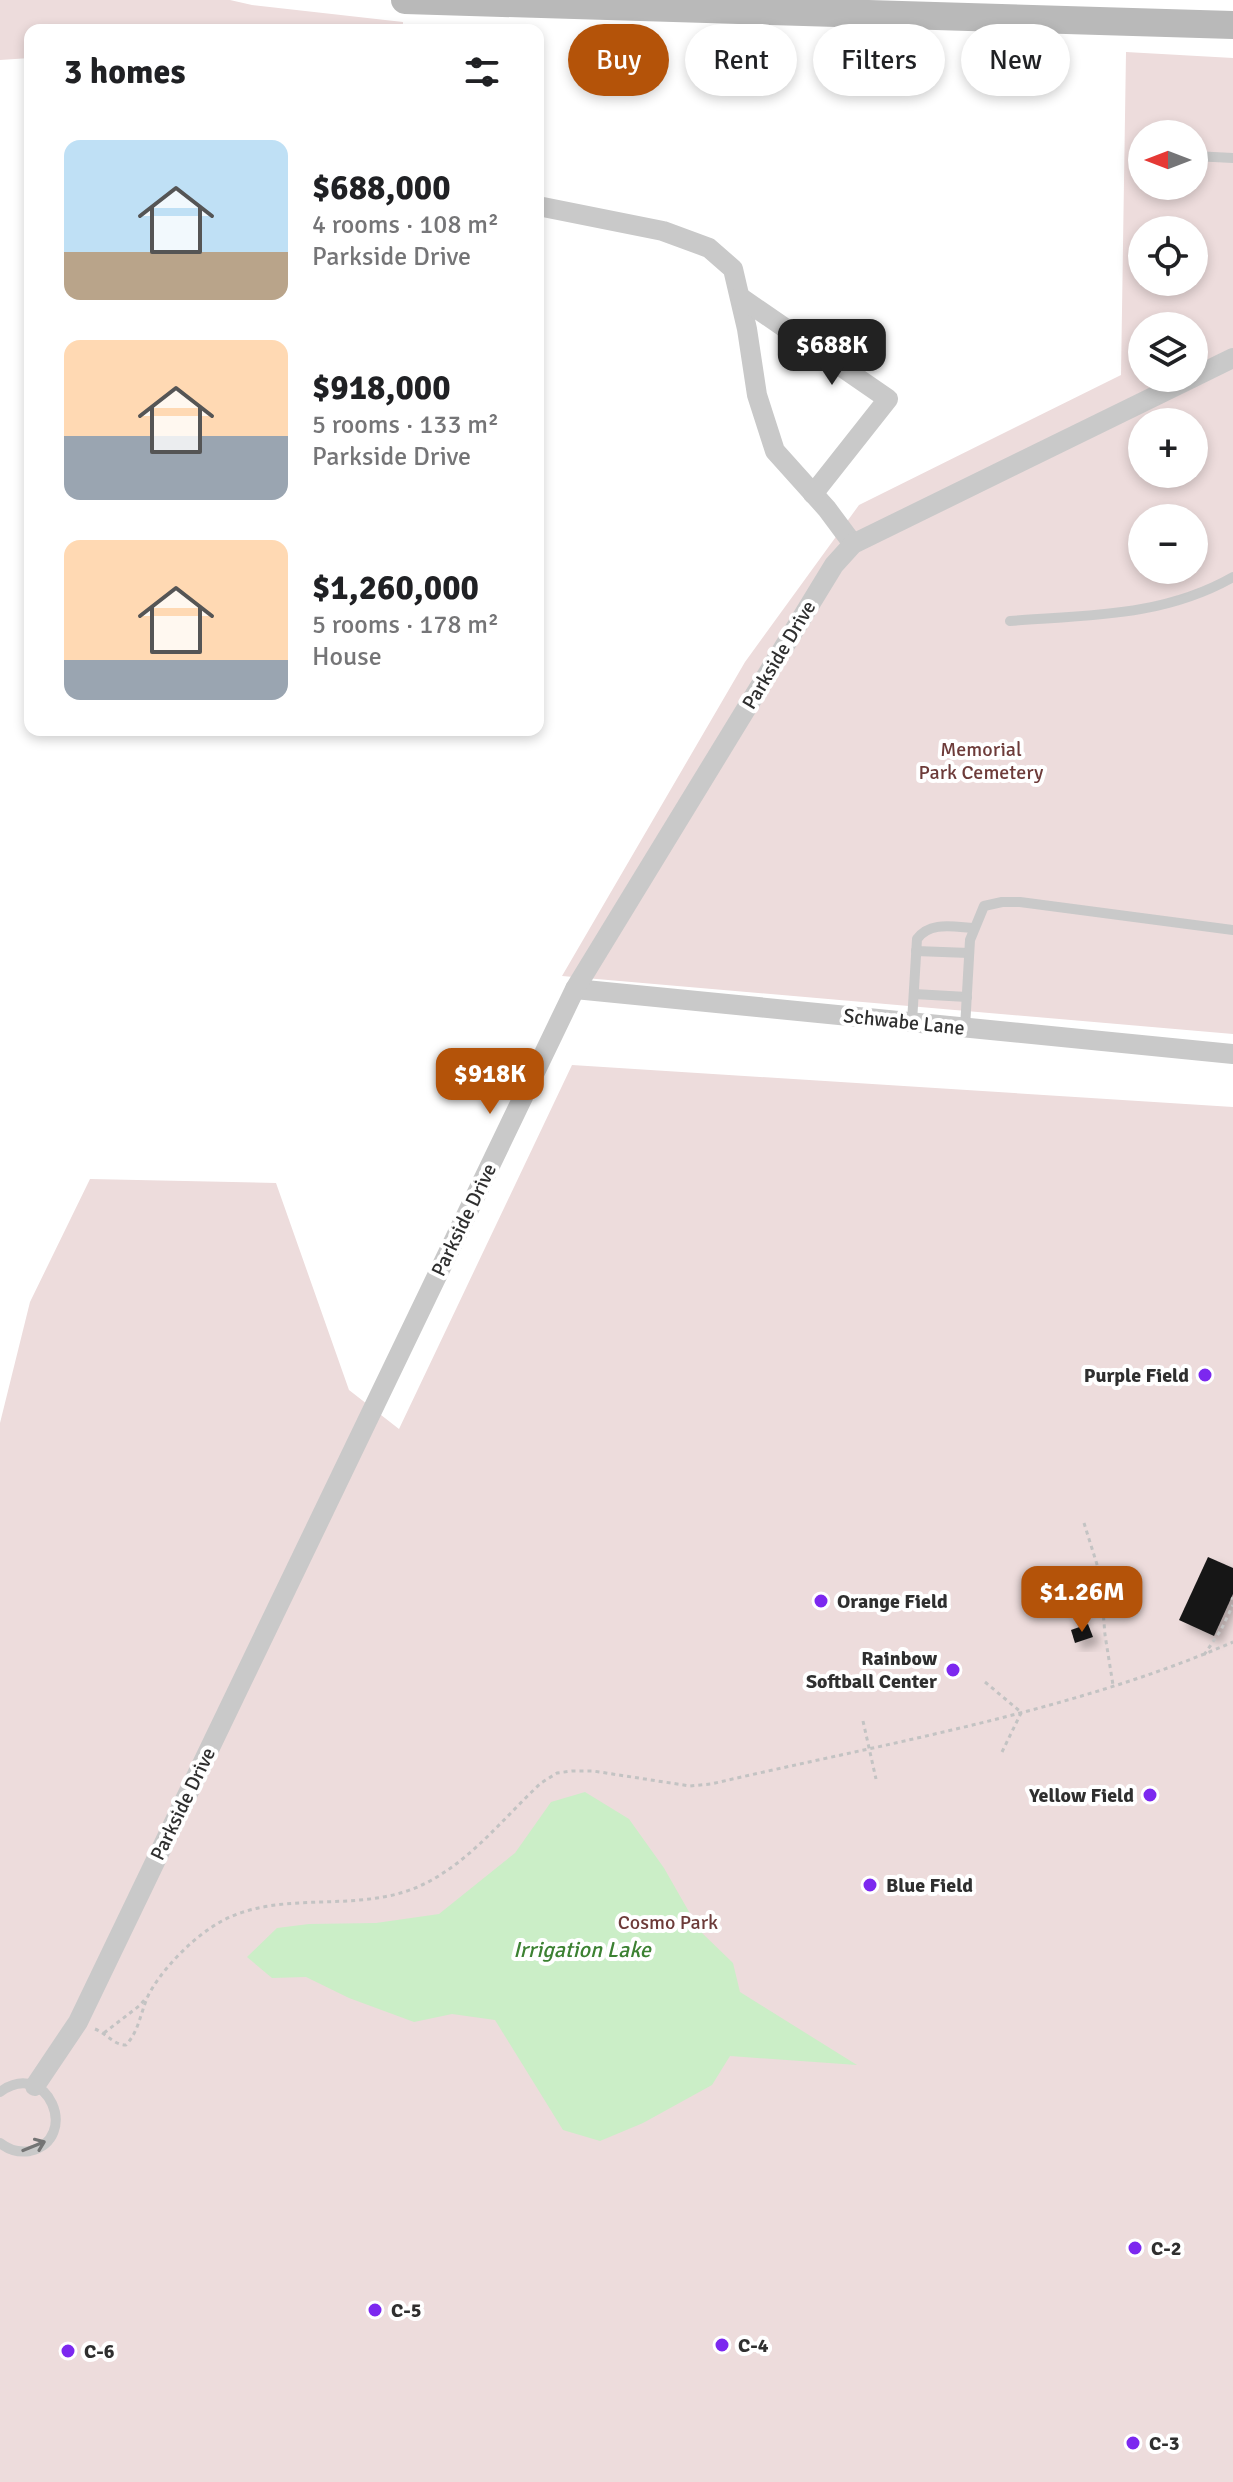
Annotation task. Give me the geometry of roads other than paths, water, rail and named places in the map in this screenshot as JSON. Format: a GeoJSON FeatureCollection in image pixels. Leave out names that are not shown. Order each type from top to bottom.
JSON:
{"type":"FeatureCollection","features":[{"type":"Feature","properties":{"kind":"street"},"geometry":{"type":"LineString","coordinates":[[405,0],[623,3],[1233,25]]}},
{"type":"Feature","properties":{"kind":"street"},"geometry":{"type":"LineString","coordinates":[[544,207],[663,231],[709,248],[733,269],[757,395],[775,451],[853,544]]}},
{"type":"Feature","properties":{"kind":"street"},"geometry":{"type":"LineString","coordinates":[[740,297],[888,399],[813,494]]}},
{"type":"Feature","properties":{"kind":"street","name":"Parkside Drive"},"geometry":{"type":"LineString","coordinates":[[1208,370],[1233,358]]}},
{"type":"Feature","properties":{"kind":"street","name":"Parkside Drive"},"geometry":{"type":"LineString","coordinates":[[35,2086],[78,2022],[575,989],[834,565],[853,544],[1162,392]]}},
{"type":"Feature","properties":{"kind":"street","name":"Schwabe Lane"},"geometry":{"type":"LineString","coordinates":[[575,989],[1233,1054]]}},
{"type":"Feature","properties":{"kind":"lane"},"geometry":{"type":"LineString","coordinates":[[1208,157],[1233,158]]}},
{"type":"Feature","properties":{"kind":"lane"},"geometry":{"type":"LineString","coordinates":[[1010,621],[1158,608],[1216,587],[1233,577]]}},
{"type":"Feature","properties":{"kind":"lane"},"geometry":{"type":"LineString","coordinates":[[965,1028],[969,953],[974,928],[984,906],[1020,902],[1233,930]]}},
{"type":"Feature","properties":{"kind":"lane"},"geometry":{"type":"LineString","coordinates":[[912,1022],[917,939],[923,930],[935,926],[974,928]]}},
{"type":"Feature","properties":{"kind":"lane"},"geometry":{"type":"LineString","coordinates":[[916,951],[969,953]]}},
{"type":"Feature","properties":{"kind":"lane"},"geometry":{"type":"LineString","coordinates":[[914,994],[967,997]]}},
{"type":"Feature","properties":{"kind":"lane"},"geometry":{"type":"LineString","coordinates":[[0,2092],[13,2084],[35,2086],[51,2099],[55,2109],[53,2131],[47,2141],[27,2152],[15,2151],[0,2143]]}},
{"type":"Feature","properties":{"kind":"water","name":"Irrigation Lake"},"geometry":{"type":"Polygon","coordinates":[[[585,1792],[629,1819],[664,1868],[700,1931],[733,1963],[740,1992],[857,2065],[730,2056],[712,2085],[643,2123],[600,2141],[563,2130],[495,2020],[452,2014],[414,2022],[349,1998],[306,1977],[272,1978],[247,1957],[277,1928],[376,1923],[439,1914],[515,1853],[551,1802],[585,1792]]]}},
{"type":"Feature","properties":{"kind":"place","name":"Purple Field"},"geometry":{"type":"Point","coordinates":[1205,1375]}},
{"type":"Feature","properties":{"kind":"place","name":"Orange Field"},"geometry":{"type":"Point","coordinates":[821,1601]}},
{"type":"Feature","properties":{"kind":"place","name":"Rainbow Softball Center"},"geometry":{"type":"Point","coordinates":[953,1670]}},
{"type":"Feature","properties":{"kind":"place","name":"Yellow Field"},"geometry":{"type":"Point","coordinates":[1150,1795]}},
{"type":"Feature","properties":{"kind":"place","name":"Blue Field"},"geometry":{"type":"Point","coordinates":[870,1885]}},
{"type":"Feature","properties":{"kind":"place","name":"C-2"},"geometry":{"type":"Point","coordinates":[1135,2248]}},
{"type":"Feature","properties":{"kind":"place","name":"C-5"},"geometry":{"type":"Point","coordinates":[375,2310]}},
{"type":"Feature","properties":{"kind":"place","name":"C-4"},"geometry":{"type":"Point","coordinates":[722,2345]}},
{"type":"Feature","properties":{"kind":"place","name":"C-6"},"geometry":{"type":"Point","coordinates":[68,2351]}},
{"type":"Feature","properties":{"kind":"place","name":"C-3"},"geometry":{"type":"Point","coordinates":[1133,2443]}},
{"type":"Feature","properties":{"kind":"park label","name":"Memorial Park Cemetery"},"geometry":{"type":"Point","coordinates":[981,760]}},
{"type":"Feature","properties":{"kind":"park label","name":"Cosmo Park"},"geometry":{"type":"Point","coordinates":[668,1922]}}]}
